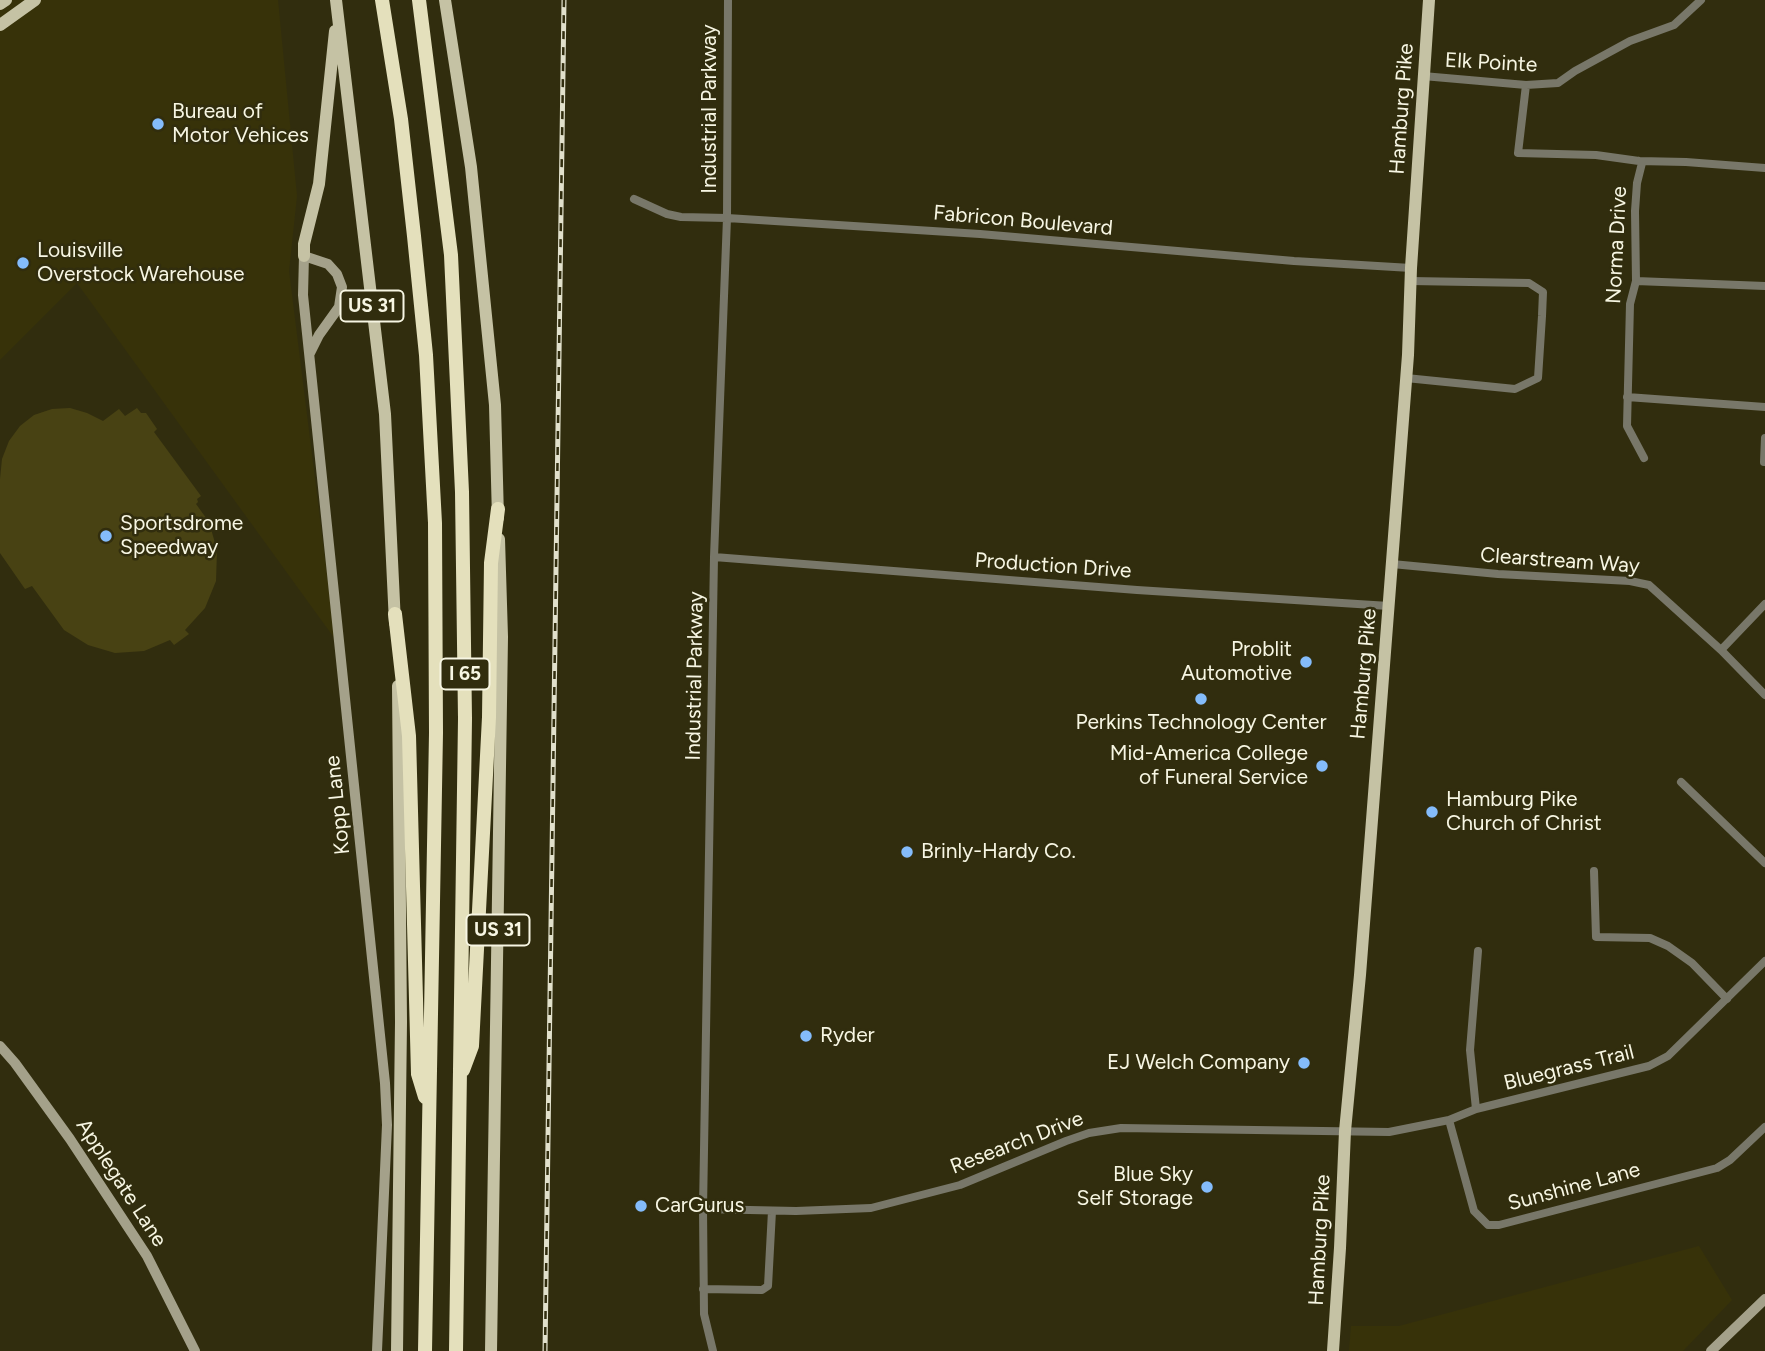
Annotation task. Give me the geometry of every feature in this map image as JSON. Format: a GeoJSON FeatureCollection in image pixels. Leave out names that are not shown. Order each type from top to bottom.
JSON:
{"type":"FeatureCollection","features":[{"type":"Feature","properties":{"kind":"highway","name":"I 65"},"geometry":{"type":"LineString","coordinates":[[382,0],[401,119],[414,236],[426,355],[435,523],[436,733],[425,1351]]}},
{"type":"Feature","properties":{"kind":"highway","name":"I 65"},"geometry":{"type":"LineString","coordinates":[[419,0],[451,255],[462,492],[465,719],[456,1351]]}},
{"type":"Feature","properties":{"kind":"highway"},"geometry":{"type":"LineString","coordinates":[[460,1077],[472,1046],[489,717],[491,563],[498,509]]}},
{"type":"Feature","properties":{"kind":"highway"},"geometry":{"type":"LineString","coordinates":[[395,614],[410,736],[418,1074],[430,1110]]}},
{"type":"Feature","properties":{"kind":"main road"},"geometry":{"type":"LineString","coordinates":[[0,4],[6,0]]}},
{"type":"Feature","properties":{"kind":"main road"},"geometry":{"type":"LineString","coordinates":[[0,25],[35,0]]}},
{"type":"Feature","properties":{"kind":"main road","name":"US 31"},"geometry":{"type":"LineString","coordinates":[[445,0],[472,180],[495,405],[502,637],[491,1351]]}},
{"type":"Feature","properties":{"kind":"main road","name":"Hamburg Pike"},"geometry":{"type":"LineString","coordinates":[[1333,1351],[1345,1131],[1360,975],[1406,378],[1429,0]]}},
{"type":"Feature","properties":{"kind":"main road"},"geometry":{"type":"LineString","coordinates":[[304,256],[304,244],[319,184],[337,3]]}},
{"type":"Feature","properties":{"kind":"main road","name":"US 31"},"geometry":{"type":"LineString","coordinates":[[337,3],[385,414],[395,614],[401,1022],[397,1351]]}},
{"type":"Feature","properties":{"kind":"street","name":"Industrial Parkway"},"geometry":{"type":"LineString","coordinates":[[713,1351],[704,1314],[703,1209],[715,557],[727,218],[728,0]]}},
{"type":"Feature","properties":{"kind":"street","name":"Elk Pointe"},"geometry":{"type":"LineString","coordinates":[[1423,76],[1525,85],[1558,83],[1630,41],[1674,25],[1701,0]]}},
{"type":"Feature","properties":{"kind":"street","name":"Norma Drive"},"geometry":{"type":"LineString","coordinates":[[1525,85],[1518,153],[1596,155],[1642,163],[1635,211],[1636,281],[1630,304],[1627,426],[1644,458]]}},
{"type":"Feature","properties":{"kind":"street"},"geometry":{"type":"LineString","coordinates":[[1639,161],[1765,168]]}},
{"type":"Feature","properties":{"kind":"street","name":"Fabricon Boulevard"},"geometry":{"type":"LineString","coordinates":[[634,199],[667,214],[681,217],[990,235],[1294,261],[1529,283],[1544,292],[1538,378],[1515,389],[1406,378]]}},
{"type":"Feature","properties":{"kind":"street","name":"Kopp Lane"},"geometry":{"type":"LineString","coordinates":[[304,256],[303,295],[385,1083],[387,1125],[377,1351]]}},
{"type":"Feature","properties":{"kind":"street"},"geometry":{"type":"LineString","coordinates":[[304,256],[328,264],[337,274],[342,288],[339,307],[310,353]]}},
{"type":"Feature","properties":{"kind":"street"},"geometry":{"type":"LineString","coordinates":[[1636,281],[1765,286]]}},
{"type":"Feature","properties":{"kind":"street"},"geometry":{"type":"LineString","coordinates":[[1627,397],[1765,407]]}},
{"type":"Feature","properties":{"kind":"street"},"geometry":{"type":"LineString","coordinates":[[1764,462],[1765,438]]}},
{"type":"Feature","properties":{"kind":"street","name":"Production Drive"},"geometry":{"type":"LineString","coordinates":[[715,557],[1137,590],[1389,606]]}},
{"type":"Feature","properties":{"kind":"street","name":"Clearstream Way"},"geometry":{"type":"LineString","coordinates":[[1392,564],[1498,574],[1630,581],[1649,585],[1721,650],[1765,695]]}},
{"type":"Feature","properties":{"kind":"street"},"geometry":{"type":"LineString","coordinates":[[1721,650],[1765,604]]}},
{"type":"Feature","properties":{"kind":"street"},"geometry":{"type":"LineString","coordinates":[[1681,782],[1765,863]]}},
{"type":"Feature","properties":{"kind":"street"},"geometry":{"type":"LineString","coordinates":[[1594,870],[1595,937],[1650,938],[1668,946],[1692,963],[1727,999]]}},
{"type":"Feature","properties":{"kind":"street"},"geometry":{"type":"LineString","coordinates":[[1476,1109],[1470,1050],[1478,951]]}},
{"type":"Feature","properties":{"kind":"street","name":"Bluegrass Trail"},"geometry":{"type":"LineString","coordinates":[[1345,1131],[1389,1132],[1449,1120],[1476,1109],[1649,1066],[1668,1056],[1765,961]]}},
{"type":"Feature","properties":{"kind":"street","name":"Applegate Lane"},"geometry":{"type":"LineString","coordinates":[[0,1046],[70,1139],[147,1256],[195,1351]]}},
{"type":"Feature","properties":{"kind":"street","name":"Sunshine Lane"},"geometry":{"type":"LineString","coordinates":[[1449,1120],[1474,1211],[1488,1225],[1499,1225],[1717,1168],[1730,1160],[1765,1127]]}},
{"type":"Feature","properties":{"kind":"street","name":"Research Drive"},"geometry":{"type":"LineString","coordinates":[[703,1209],[772,1211],[871,1208],[960,1185],[1066,1140],[1121,1128],[1345,1131]]}},
{"type":"Feature","properties":{"kind":"street"},"geometry":{"type":"LineString","coordinates":[[703,1289],[762,1290],[768,1286],[772,1211]]}},
{"type":"Feature","properties":{"kind":"street"},"geometry":{"type":"LineString","coordinates":[[1712,1351],[1765,1298]]}},
{"type":"Feature","properties":{"kind":"shaded area"},"geometry":{"type":"Polygon","coordinates":[[[0,0],[278,0],[297,196],[289,271],[335,639],[77,283],[0,360],[0,0]]]}},
{"type":"Feature","properties":{"kind":"shaded area","name":"Sportsdrome Speedway"},"geometry":{"type":"Polygon","coordinates":[[[70,408],[103,421],[119,409],[125,416],[137,408],[141,413],[146,413],[157,429],[154,432],[201,496],[196,504],[209,522],[217,550],[216,581],[205,608],[185,630],[189,634],[174,645],[170,640],[144,651],[115,653],[88,645],[64,630],[32,586],[25,589],[0,553],[0,479],[2,459],[9,441],[20,426],[34,415],[52,409],[70,408]]]}},
{"type":"Feature","properties":{"kind":"shaded area"},"geometry":{"type":"Polygon","coordinates":[[[1699,1246],[1732,1300],[1683,1351],[1349,1351],[1351,1326],[1399,1326],[1699,1246]]]}},
{"type":"Feature","properties":{"kind":"railway"},"geometry":{"type":"LineString","coordinates":[[545,1351],[564,0]]}},
{"type":"Feature","properties":{"kind":"place","name":"Bureau of Motor Vehices"},"geometry":{"type":"Point","coordinates":[158,124]}},
{"type":"Feature","properties":{"kind":"place","name":"Louisville Overstock Warehouse"},"geometry":{"type":"Point","coordinates":[23,263]}},
{"type":"Feature","properties":{"kind":"place","name":"Sportsdrome Speedway"},"geometry":{"type":"Point","coordinates":[106,536]}},
{"type":"Feature","properties":{"kind":"place","name":"Problit Automotive"},"geometry":{"type":"Point","coordinates":[1306,662]}},
{"type":"Feature","properties":{"kind":"place","name":"Perkins Technology Center"},"geometry":{"type":"Point","coordinates":[1201,699]}},
{"type":"Feature","properties":{"kind":"place","name":"Mid-America College of Funeral Service"},"geometry":{"type":"Point","coordinates":[1322,766]}},
{"type":"Feature","properties":{"kind":"place","name":"Hamburg Pike Church of Christ"},"geometry":{"type":"Point","coordinates":[1432,812]}},
{"type":"Feature","properties":{"kind":"place","name":"Brinly-Hardy Co."},"geometry":{"type":"Point","coordinates":[907,852]}},
{"type":"Feature","properties":{"kind":"place","name":"Ryder"},"geometry":{"type":"Point","coordinates":[806,1036]}},
{"type":"Feature","properties":{"kind":"place","name":"EJ Welch Company"},"geometry":{"type":"Point","coordinates":[1304,1063]}},
{"type":"Feature","properties":{"kind":"place","name":"Blue Sky Self Storage"},"geometry":{"type":"Point","coordinates":[1207,1187]}},
{"type":"Feature","properties":{"kind":"place","name":"CarGurus"},"geometry":{"type":"Point","coordinates":[641,1206]}}]}
